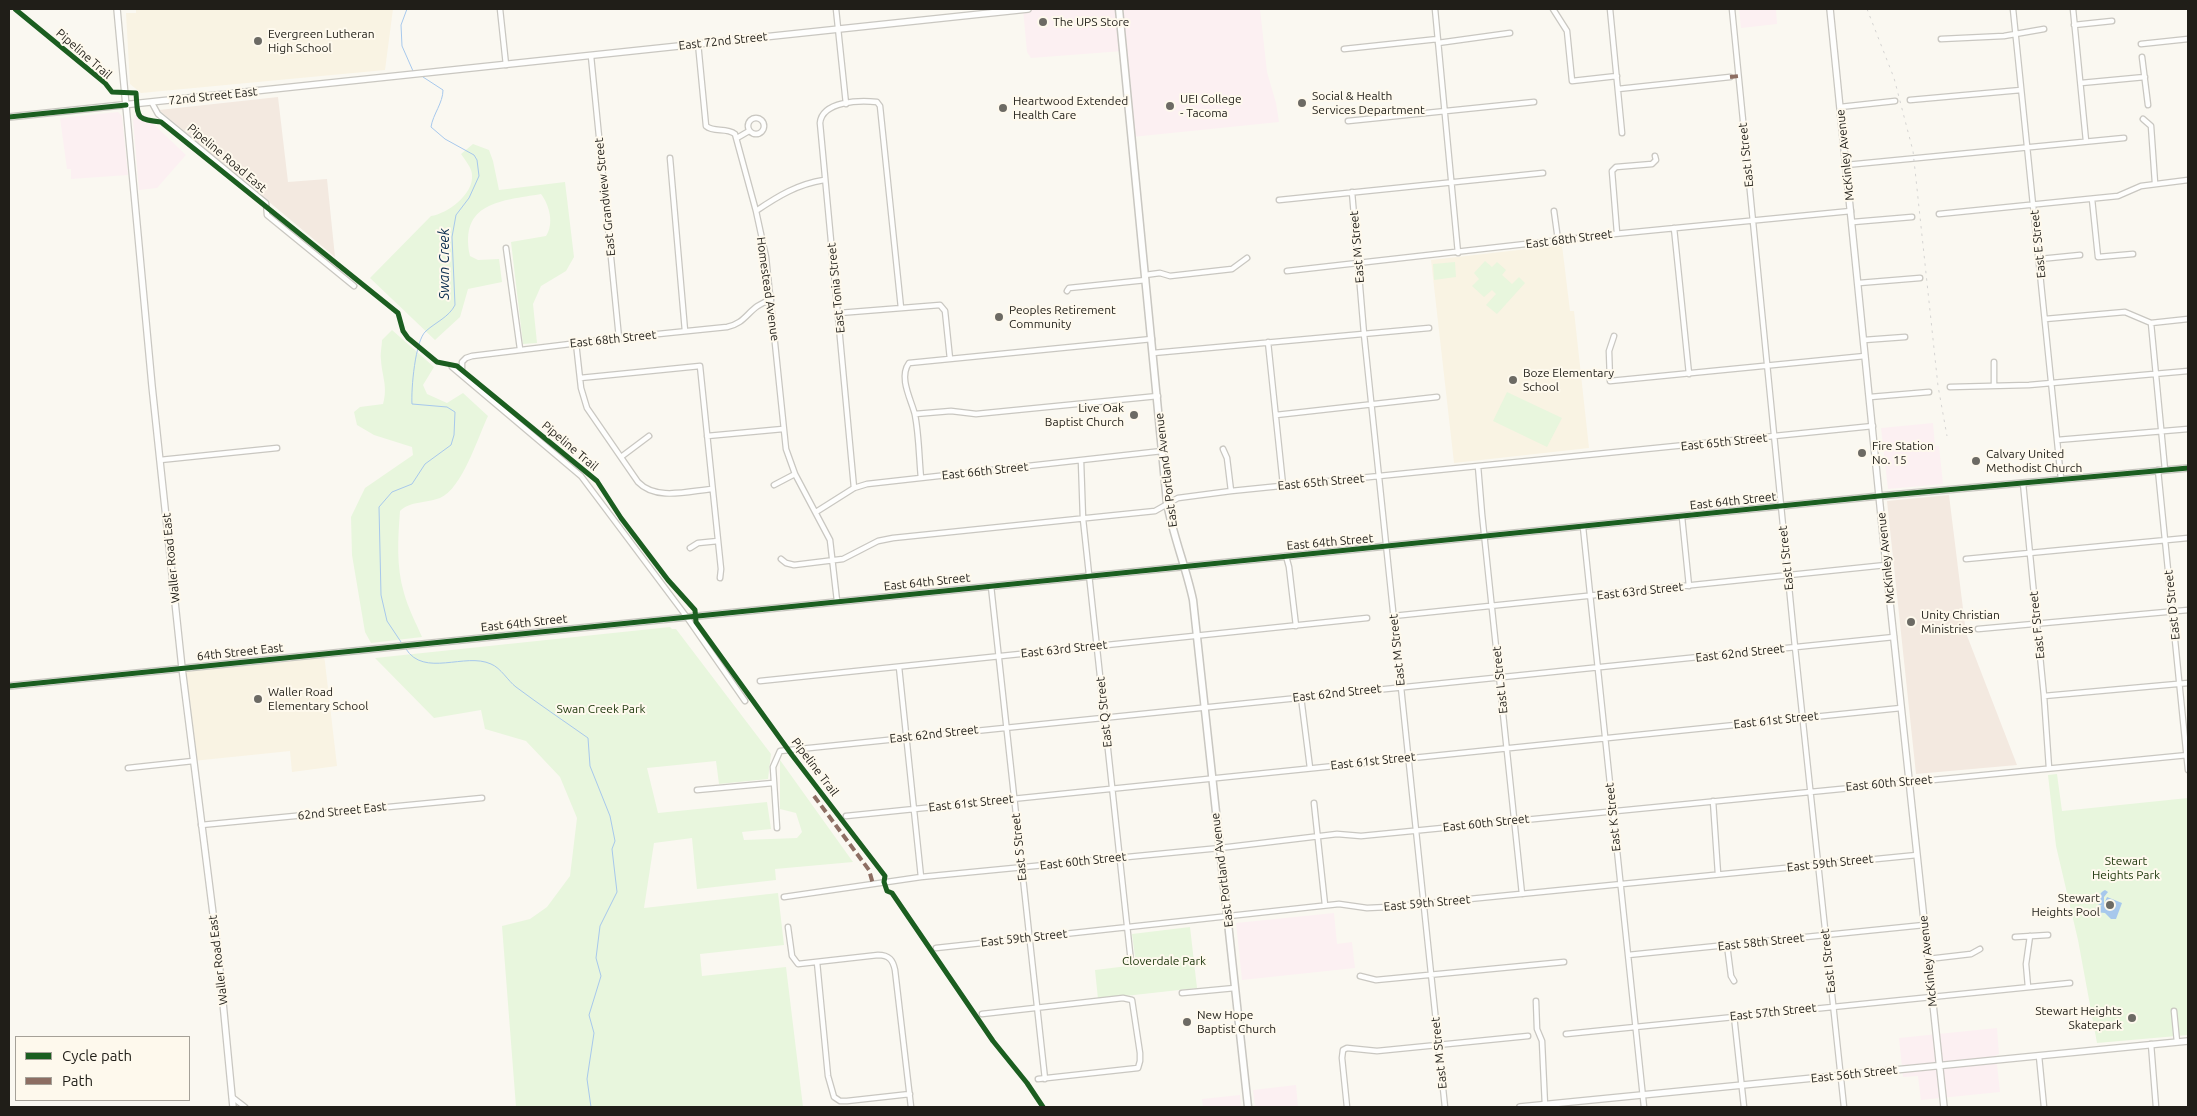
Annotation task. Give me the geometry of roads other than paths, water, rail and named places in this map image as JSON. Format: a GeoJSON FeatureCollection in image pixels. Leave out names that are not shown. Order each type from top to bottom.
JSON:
{"type":"FeatureCollection","features":[{"type":"Feature","properties":{"kind":"main road","name":"East Portland Avenue"},"geometry":{"type":"LineString","coordinates":[[1119,9],[1167,503],[1172,529],[1185,567],[1193,600],[1248,1107]]}},
{"type":"Feature","properties":{"kind":"street","name":"Waller Road East"},"geometry":{"type":"LineString","coordinates":[[117,9],[160,460],[182,668],[219,962],[233,1107]]}},
{"type":"Feature","properties":{"kind":"street"},"geometry":{"type":"LineString","coordinates":[[500,9],[506,64]]}},
{"type":"Feature","properties":{"kind":"street"},"geometry":{"type":"LineString","coordinates":[[836,9],[846,104]]}},
{"type":"Feature","properties":{"kind":"street","name":"East 72nd Street"},"geometry":{"type":"LineString","coordinates":[[418,74],[838,29],[983,11],[1028,9]]}},
{"type":"Feature","properties":{"kind":"street"},"geometry":{"type":"LineString","coordinates":[[1434,9],[1458,253]]}},
{"type":"Feature","properties":{"kind":"street"},"geometry":{"type":"LineString","coordinates":[[1552,9],[1564,23],[1567,31],[1572,80],[1617,76]]}},
{"type":"Feature","properties":{"kind":"street"},"geometry":{"type":"LineString","coordinates":[[1610,9],[1622,133]]}},
{"type":"Feature","properties":{"kind":"street","name":"East I Street"},"geometry":{"type":"LineString","coordinates":[[1732,9],[1776,437],[1795,647],[1844,1107]]}},
{"type":"Feature","properties":{"kind":"street","name":"McKinley Avenue"},"geometry":{"type":"LineString","coordinates":[[1830,9],[1886,565],[1944,1107]]}},
{"type":"Feature","properties":{"kind":"street","name":"East E Street"},"geometry":{"type":"LineString","coordinates":[[2013,9],[2040,259],[2060,480]]}},
{"type":"Feature","properties":{"kind":"street"},"geometry":{"type":"LineString","coordinates":[[2073,9],[2086,141]]}},
{"type":"Feature","properties":{"kind":"street"},"geometry":{"type":"LineString","coordinates":[[2074,25],[2112,21]]}},
{"type":"Feature","properties":{"kind":"street"},"geometry":{"type":"LineString","coordinates":[[1941,39],[1959,37],[1980,38],[2044,29]]}},
{"type":"Feature","properties":{"kind":"street"},"geometry":{"type":"LineString","coordinates":[[1344,49],[1510,33]]}},
{"type":"Feature","properties":{"kind":"street"},"geometry":{"type":"LineString","coordinates":[[2141,44],[2188,39]]}},
{"type":"Feature","properties":{"kind":"street"},"geometry":{"type":"LineString","coordinates":[[698,44],[705,124],[707,128],[727,130],[737,138],[749,131]]}},
{"type":"Feature","properties":{"kind":"street","name":"East Grandview Street"},"geometry":{"type":"LineString","coordinates":[[591,56],[619,338]]}},
{"type":"Feature","properties":{"kind":"street"},"geometry":{"type":"LineString","coordinates":[[2142,57],[2148,105]]}},
{"type":"Feature","properties":{"kind":"street","name":"72nd Street East"},"geometry":{"type":"LineString","coordinates":[[9,117],[418,74]]}},
{"type":"Feature","properties":{"kind":"street"},"geometry":{"type":"LineString","coordinates":[[1618,89],[1730,77]]}},
{"type":"Feature","properties":{"kind":"street"},"geometry":{"type":"LineString","coordinates":[[2081,84],[2145,77]]}},
{"type":"Feature","properties":{"kind":"street"},"geometry":{"type":"LineString","coordinates":[[1910,100],[2022,90]]}},
{"type":"Feature","properties":{"kind":"street","name":"East Tonia Street"},"geometry":{"type":"LineString","coordinates":[[854,488],[839,313],[824,180],[820,118],[824,111],[831,106],[873,102],[880,106],[901,308]]}},
{"type":"Feature","properties":{"kind":"street"},"geometry":{"type":"LineString","coordinates":[[1348,121],[1534,102]]}},
{"type":"Feature","properties":{"kind":"street"},"geometry":{"type":"LineString","coordinates":[[1840,107],[1896,102]]}},
{"type":"Feature","properties":{"kind":"street","name":"Pipeline Road East"},"geometry":{"type":"LineString","coordinates":[[152,103],[158,114],[266,203],[267,216],[354,286]]}},
{"type":"Feature","properties":{"kind":"street"},"geometry":{"type":"LineString","coordinates":[[2143,120],[2151,126],[2155,183]]}},
{"type":"Feature","properties":{"kind":"street","name":"Homestead Avenue"},"geometry":{"type":"LineString","coordinates":[[737,138],[766,257],[786,449],[795,474],[830,540],[837,601]]}},
{"type":"Feature","properties":{"kind":"street"},"geometry":{"type":"LineString","coordinates":[[1846,165],[2124,138]]}},
{"type":"Feature","properties":{"kind":"street"},"geometry":{"type":"LineString","coordinates":[[1617,234],[1612,171],[1616,168],[1652,164],[1656,160],[1655,156]]}},
{"type":"Feature","properties":{"kind":"street"},"geometry":{"type":"LineString","coordinates":[[670,158],[686,331]]}},
{"type":"Feature","properties":{"kind":"street"},"geometry":{"type":"LineString","coordinates":[[1280,200],[1543,172]]}},
{"type":"Feature","properties":{"kind":"street"},"geometry":{"type":"LineString","coordinates":[[756,211],[791,189],[824,180]]}},
{"type":"Feature","properties":{"kind":"street"},"geometry":{"type":"LineString","coordinates":[[1939,214],[2123,195],[2141,186],[2188,180]]}},
{"type":"Feature","properties":{"kind":"street","name":"East M Street"},"geometry":{"type":"LineString","coordinates":[[1352,192],[1364,334],[1445,1107]]}},
{"type":"Feature","properties":{"kind":"street"},"geometry":{"type":"LineString","coordinates":[[2092,199],[2098,257],[2133,254]]}},
{"type":"Feature","properties":{"kind":"street"},"geometry":{"type":"LineString","coordinates":[[1554,211],[1558,240]]}},
{"type":"Feature","properties":{"kind":"street","name":"East 68th Street"},"geometry":{"type":"LineString","coordinates":[[1287,271],[1357,262],[1458,253],[1558,240],[1851,211]]}},
{"type":"Feature","properties":{"kind":"street"},"geometry":{"type":"LineString","coordinates":[[1852,222],[1912,217]]}},
{"type":"Feature","properties":{"kind":"street"},"geometry":{"type":"LineString","coordinates":[[1674,228],[1689,374]]}},
{"type":"Feature","properties":{"kind":"street"},"geometry":{"type":"LineString","coordinates":[[506,248],[520,349]]}},
{"type":"Feature","properties":{"kind":"street"},"geometry":{"type":"LineString","coordinates":[[2040,259],[2080,255]]}},
{"type":"Feature","properties":{"kind":"street"},"geometry":{"type":"LineString","coordinates":[[1067,291],[1069,288],[1145,278],[1160,273],[1170,276],[1232,269],[1246,258]]}},
{"type":"Feature","properties":{"kind":"street"},"geometry":{"type":"LineString","coordinates":[[1859,283],[1920,278]]}},
{"type":"Feature","properties":{"kind":"street","name":"East 68th Street"},"geometry":{"type":"LineString","coordinates":[[462,375],[461,365],[466,358],[520,349],[734,326],[760,303],[771,300]]}},
{"type":"Feature","properties":{"kind":"street"},"geometry":{"type":"LineString","coordinates":[[839,313],[937,305],[942,307],[945,311],[950,359]]}},
{"type":"Feature","properties":{"kind":"street"},"geometry":{"type":"LineString","coordinates":[[2045,319],[2126,312],[2152,323],[2188,319]]}},
{"type":"Feature","properties":{"kind":"street","name":"East D Street"},"geometry":{"type":"LineString","coordinates":[[2152,323],[2161,431],[2161,470],[2166,540],[2188,770]]}},
{"type":"Feature","properties":{"kind":"street"},"geometry":{"type":"LineString","coordinates":[[1153,353],[1429,328]]}},
{"type":"Feature","properties":{"kind":"street"},"geometry":{"type":"LineString","coordinates":[[1614,336],[1609,351],[1610,381],[1865,356]]}},
{"type":"Feature","properties":{"kind":"street"},"geometry":{"type":"LineString","coordinates":[[1864,340],[1905,336]]}},
{"type":"Feature","properties":{"kind":"street"},"geometry":{"type":"LineString","coordinates":[[921,478],[915,414],[907,396],[905,374],[909,363],[1152,339]]}},
{"type":"Feature","properties":{"kind":"street"},"geometry":{"type":"LineString","coordinates":[[1268,342],[1282,485]]}},
{"type":"Feature","properties":{"kind":"street"},"geometry":{"type":"LineString","coordinates":[[576,343],[580,378],[587,408],[638,482],[648,491],[666,493],[712,489]]}},
{"type":"Feature","properties":{"kind":"street"},"geometry":{"type":"LineString","coordinates":[[1994,362],[1994,386]]}},
{"type":"Feature","properties":{"kind":"street"},"geometry":{"type":"LineString","coordinates":[[580,378],[700,366],[722,569],[720,578]]}},
{"type":"Feature","properties":{"kind":"street"},"geometry":{"type":"LineString","coordinates":[[452,367],[581,476],[686,616],[745,700]]}},
{"type":"Feature","properties":{"kind":"street"},"geometry":{"type":"LineString","coordinates":[[1950,387],[2052,383],[2188,371]]}},
{"type":"Feature","properties":{"kind":"street"},"geometry":{"type":"LineString","coordinates":[[1870,397],[1929,392]]}},
{"type":"Feature","properties":{"kind":"street"},"geometry":{"type":"LineString","coordinates":[[915,414],[951,411],[976,414],[1158,396]]}},
{"type":"Feature","properties":{"kind":"street"},"geometry":{"type":"LineString","coordinates":[[1276,415],[1437,397]]}},
{"type":"Feature","properties":{"kind":"street","name":"East 65th Street"},"geometry":{"type":"LineString","coordinates":[[781,559],[786,563],[794,564],[833,560],[851,557],[878,541],[893,538],[1155,511],[1161,510],[1167,503],[1178,498],[1231,491],[1873,426]]}},
{"type":"Feature","properties":{"kind":"street"},"geometry":{"type":"LineString","coordinates":[[707,436],[783,429]]}},
{"type":"Feature","properties":{"kind":"street"},"geometry":{"type":"LineString","coordinates":[[2057,440],[2188,429]]}},
{"type":"Feature","properties":{"kind":"street"},"geometry":{"type":"LineString","coordinates":[[621,457],[649,436]]}},
{"type":"Feature","properties":{"kind":"street"},"geometry":{"type":"LineString","coordinates":[[160,460],[277,448]]}},
{"type":"Feature","properties":{"kind":"street"},"geometry":{"type":"LineString","coordinates":[[1223,449],[1228,460],[1231,491]]}},
{"type":"Feature","properties":{"kind":"street","name":"East 66th Street"},"geometry":{"type":"LineString","coordinates":[[816,512],[854,488],[867,484],[1162,451]]}},
{"type":"Feature","properties":{"kind":"street","name":"East Q Street"},"geometry":{"type":"LineString","coordinates":[[1081,461],[1083,518],[1131,962]]}},
{"type":"Feature","properties":{"kind":"street","name":"East L Street"},"geometry":{"type":"LineString","coordinates":[[1478,466],[1522,894]]}},
{"type":"Feature","properties":{"kind":"street","name":"East 64th Street"},"geometry":{"type":"LineString","coordinates":[[474,638],[1880,496],[2188,468]]}},
{"type":"Feature","properties":{"kind":"street"},"geometry":{"type":"LineString","coordinates":[[774,485],[795,474]]}},
{"type":"Feature","properties":{"kind":"street","name":"East F Street"},"geometry":{"type":"LineString","coordinates":[[2023,483],[2044,696],[2049,768]]}},
{"type":"Feature","properties":{"kind":"street"},"geometry":{"type":"LineString","coordinates":[[1682,516],[1689,586]]}},
{"type":"Feature","properties":{"kind":"street","name":"East K Street"},"geometry":{"type":"LineString","coordinates":[[1583,526],[1644,1107]]}},
{"type":"Feature","properties":{"kind":"street"},"geometry":{"type":"LineString","coordinates":[[1966,559],[2188,538]]}},
{"type":"Feature","properties":{"kind":"street"},"geometry":{"type":"LineString","coordinates":[[690,548],[698,543],[718,541]]}},
{"type":"Feature","properties":{"kind":"street"},"geometry":{"type":"LineString","coordinates":[[1286,556],[1296,626]]}},
{"type":"Feature","properties":{"kind":"street","name":"East 63rd Street"},"geometry":{"type":"LineString","coordinates":[[1394,616],[1886,565]]}},
{"type":"Feature","properties":{"kind":"street","name":"East S Street"},"geometry":{"type":"LineString","coordinates":[[991,586],[1045,1079]]}},
{"type":"Feature","properties":{"kind":"street"},"geometry":{"type":"LineString","coordinates":[[1978,629],[2188,610]]}},
{"type":"Feature","properties":{"kind":"street","name":"East 63rd Street"},"geometry":{"type":"LineString","coordinates":[[760,681],[1368,618]]}},
{"type":"Feature","properties":{"kind":"street","name":"East 62nd Street"},"geometry":{"type":"LineString","coordinates":[[773,783],[773,767],[780,751],[1006,726],[1894,637]]}},
{"type":"Feature","properties":{"kind":"street","name":"64th Street East"},"geometry":{"type":"LineString","coordinates":[[9,686],[474,638]]}},
{"type":"Feature","properties":{"kind":"street"},"geometry":{"type":"LineString","coordinates":[[899,667],[921,877]]}},
{"type":"Feature","properties":{"kind":"street"},"geometry":{"type":"LineString","coordinates":[[2044,696],[2188,682]]}},
{"type":"Feature","properties":{"kind":"street"},"geometry":{"type":"LineString","coordinates":[[1301,696],[1310,768]]}},
{"type":"Feature","properties":{"kind":"street","name":"East 61st Street"},"geometry":{"type":"LineString","coordinates":[[846,816],[1901,708]]}},
{"type":"Feature","properties":{"kind":"street","name":"East 60th Street"},"geometry":{"type":"LineString","coordinates":[[784,897],[921,877],[1220,848],[1337,834],[1361,836],[2187,755]]}},
{"type":"Feature","properties":{"kind":"street"},"geometry":{"type":"LineString","coordinates":[[128,768],[193,761]]}},
{"type":"Feature","properties":{"kind":"street"},"geometry":{"type":"LineString","coordinates":[[697,790],[773,783],[777,828]]}},
{"type":"Feature","properties":{"kind":"street","name":"62nd Street East"},"geometry":{"type":"LineString","coordinates":[[201,825],[482,798]]}},
{"type":"Feature","properties":{"kind":"street"},"geometry":{"type":"LineString","coordinates":[[1713,801],[1718,874]]}},
{"type":"Feature","properties":{"kind":"street"},"geometry":{"type":"LineString","coordinates":[[1314,802],[1326,905]]}},
{"type":"Feature","properties":{"kind":"street","name":"East 59th Street"},"geometry":{"type":"LineString","coordinates":[[936,948],[1326,905],[1344,904],[1374,908],[1917,854]]}},
{"type":"Feature","properties":{"kind":"street","name":"East 58th Street"},"geometry":{"type":"LineString","coordinates":[[1628,955],[1924,925]]}},
{"type":"Feature","properties":{"kind":"street"},"geometry":{"type":"LineString","coordinates":[[788,927],[794,960],[799,964],[878,955],[890,958],[895,968],[911,1107]]}},
{"type":"Feature","properties":{"kind":"street"},"geometry":{"type":"LineString","coordinates":[[2015,938],[2048,935]]}},
{"type":"Feature","properties":{"kind":"street"},"geometry":{"type":"LineString","coordinates":[[2028,987],[2026,964],[2030,936]]}},
{"type":"Feature","properties":{"kind":"street"},"geometry":{"type":"LineString","coordinates":[[1727,945],[1731,976],[1734,980]]}},
{"type":"Feature","properties":{"kind":"street"},"geometry":{"type":"LineString","coordinates":[[1928,959],[1971,954],[1980,949]]}},
{"type":"Feature","properties":{"kind":"street"},"geometry":{"type":"LineString","coordinates":[[817,962],[828,1076],[834,1097],[840,1101],[847,1101],[910,1094]]}},
{"type":"Feature","properties":{"kind":"street"},"geometry":{"type":"LineString","coordinates":[[1360,976],[1376,980],[1564,962]]}},
{"type":"Feature","properties":{"kind":"street","name":"East 57th Street"},"geometry":{"type":"LineString","coordinates":[[1566,1034],[2070,983]]}},
{"type":"Feature","properties":{"kind":"street"},"geometry":{"type":"LineString","coordinates":[[1182,993],[1235,988]]}},
{"type":"Feature","properties":{"kind":"street"},"geometry":{"type":"LineString","coordinates":[[982,1014],[1123,998],[1132,1000],[1140,1053],[1139,1066],[1133,1070],[1038,1079]]}},
{"type":"Feature","properties":{"kind":"street"},"geometry":{"type":"LineString","coordinates":[[1536,1001],[1537,1029],[1542,1041],[1545,1106]]}},
{"type":"Feature","properties":{"kind":"street"},"geometry":{"type":"LineString","coordinates":[[2174,1011],[2177,1042]]}},
{"type":"Feature","properties":{"kind":"street"},"geometry":{"type":"LineString","coordinates":[[1734,1016],[1744,1107]]}},
{"type":"Feature","properties":{"kind":"street"},"geometry":{"type":"LineString","coordinates":[[1347,1107],[1342,1055],[1347,1048],[1377,1051],[1528,1036]]}},
{"type":"Feature","properties":{"kind":"street","name":"East 56th Street"},"geometry":{"type":"LineString","coordinates":[[1520,1107],[2188,1041]]}},
{"type":"Feature","properties":{"kind":"street"},"geometry":{"type":"LineString","coordinates":[[2151,1044],[2156,1107]]}},
{"type":"Feature","properties":{"kind":"street"},"geometry":{"type":"LineString","coordinates":[[2039,1056],[2044,1107]]}},
{"type":"Feature","properties":{"kind":"street"},"geometry":{"type":"LineString","coordinates":[[232,1097],[244,1107]]}},
{"type":"Feature","properties":{"kind":"water","name":"Stewart Heights Pool"},"geometry":{"type":"Polygon","coordinates":[[[2105,890],[2108,892],[2104,897],[2104,904],[2107,897],[2122,903],[2116,919],[2111,919],[2105,913],[2095,912],[2096,907],[2102,906],[2098,904],[2098,900],[2100,894],[2105,890]]]}},
{"type":"Feature","properties":{"kind":"waterway","name":"Swan Creek"},"geometry":{"type":"LineString","coordinates":[[407,9],[401,25],[402,46],[413,71]]}},
{"type":"Feature","properties":{"kind":"waterway","name":"Swan Creek"},"geometry":{"type":"LineString","coordinates":[[401,642],[387,621],[381,595],[379,507],[392,492],[412,484],[425,464],[451,445],[454,435],[455,412],[447,407],[412,404],[413,377],[416,354],[422,336],[449,313],[455,305],[452,237],[456,215],[469,198],[479,176],[477,160],[474,155],[445,139],[431,127],[443,90],[423,77]]}},
{"type":"Feature","properties":{"kind":"waterway","name":"Swan Creek"},"geometry":{"type":"LineString","coordinates":[[406,649],[423,662],[481,661],[491,664],[498,668],[516,687],[588,738],[590,766],[610,816],[615,841],[612,849],[617,892],[600,926],[596,958],[601,976],[589,1015],[594,1033],[587,1079],[591,1107]]}},
{"type":"Feature","properties":{"kind":"railway"},"geometry":{"type":"LineString","coordinates":[[1867,9],[1894,78],[1913,151],[1938,386],[1947,436]]}},
{"type":"Feature","properties":{"kind":"place","name":"The UPS Store"},"geometry":{"type":"Point","coordinates":[1043,22]}},
{"type":"Feature","properties":{"kind":"place","name":"Evergreen Lutheran High School"},"geometry":{"type":"Point","coordinates":[258,41]}},
{"type":"Feature","properties":{"kind":"place","name":"Social & Health Services Department"},"geometry":{"type":"Point","coordinates":[1302,103]}},
{"type":"Feature","properties":{"kind":"place","name":"UEI College - Tacoma"},"geometry":{"type":"Point","coordinates":[1170,106]}},
{"type":"Feature","properties":{"kind":"place","name":"Heartwood Extended Health Care"},"geometry":{"type":"Point","coordinates":[1003,108]}},
{"type":"Feature","properties":{"kind":"place","name":"Peoples Retirement Community"},"geometry":{"type":"Point","coordinates":[999,317]}},
{"type":"Feature","properties":{"kind":"place","name":"Boze Elementary School"},"geometry":{"type":"Point","coordinates":[1513,380]}},
{"type":"Feature","properties":{"kind":"place","name":"Live Oak Baptist Church"},"geometry":{"type":"Point","coordinates":[1134,415]}},
{"type":"Feature","properties":{"kind":"place","name":"Fire Station No. 15"},"geometry":{"type":"Point","coordinates":[1862,453]}},
{"type":"Feature","properties":{"kind":"place","name":"Calvary United Methodist Church"},"geometry":{"type":"Point","coordinates":[1976,461]}},
{"type":"Feature","properties":{"kind":"place","name":"Unity Christian Ministries"},"geometry":{"type":"Point","coordinates":[1911,622]}},
{"type":"Feature","properties":{"kind":"place","name":"Waller Road Elementary School"},"geometry":{"type":"Point","coordinates":[258,699]}},
{"type":"Feature","properties":{"kind":"place","name":"Stewart Heights Pool"},"geometry":{"type":"Point","coordinates":[2110,905]}},
{"type":"Feature","properties":{"kind":"place","name":"Stewart Heights Skatepark"},"geometry":{"type":"Point","coordinates":[2132,1018]}},
{"type":"Feature","properties":{"kind":"place","name":"New Hope Baptist Church"},"geometry":{"type":"Point","coordinates":[1187,1022]}},
{"type":"Feature","properties":{"kind":"park label","name":"Swan Creek Park"},"geometry":{"type":"Point","coordinates":[601,709]}},
{"type":"Feature","properties":{"kind":"park label","name":"Stewart Heights Park"},"geometry":{"type":"Point","coordinates":[2126,868]}},
{"type":"Feature","properties":{"kind":"park label","name":"Cloverdale Park"},"geometry":{"type":"Point","coordinates":[1164,961]}}]}
